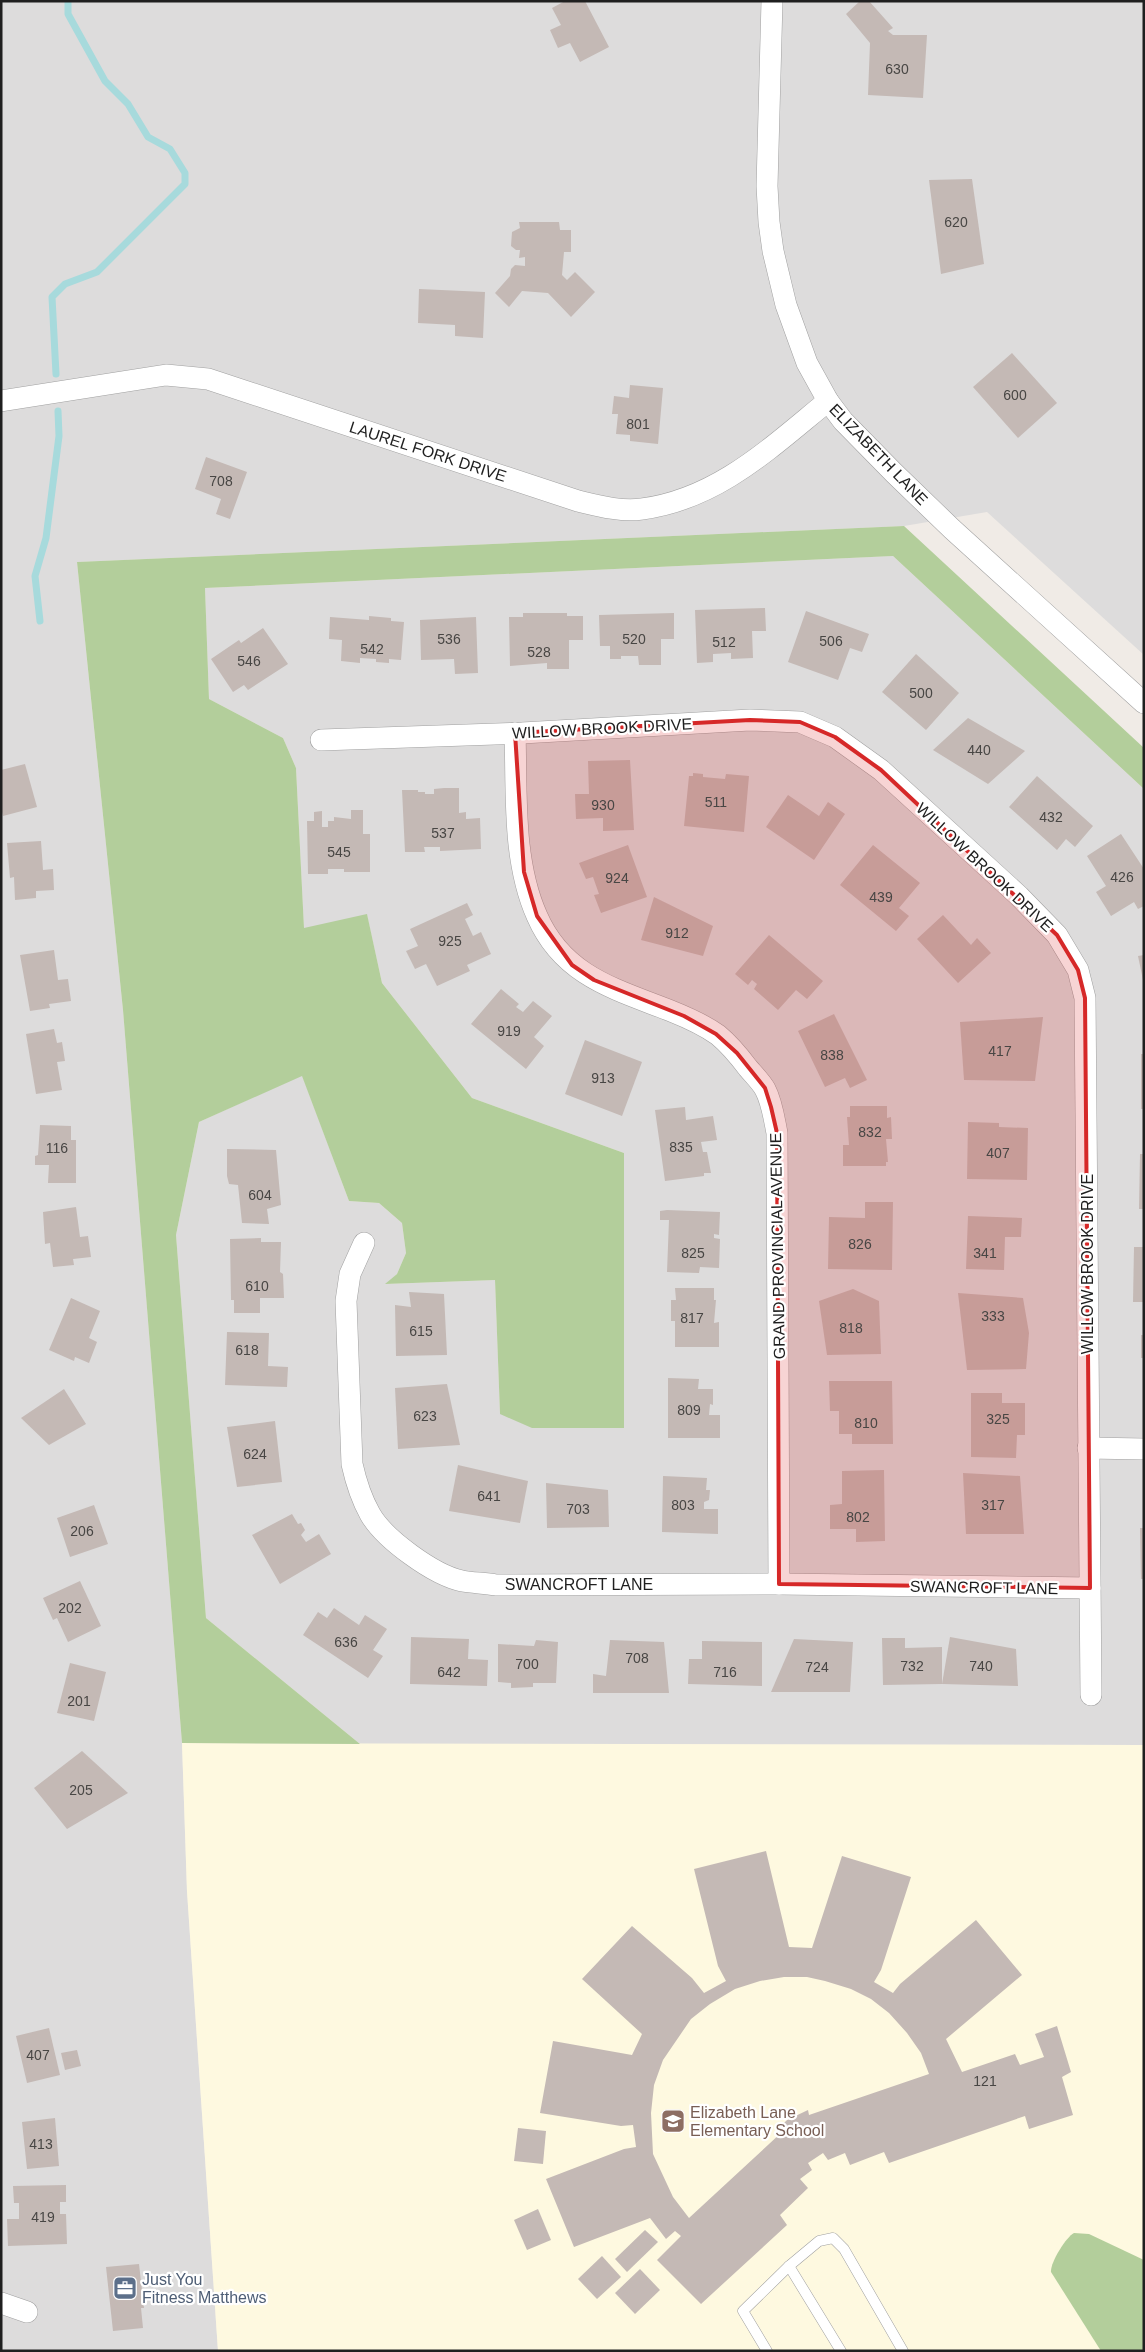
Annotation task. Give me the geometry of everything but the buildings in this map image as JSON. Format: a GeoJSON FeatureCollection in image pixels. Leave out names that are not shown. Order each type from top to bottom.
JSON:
{"type":"FeatureCollection","features":[{"type":"Feature","properties":{"kind":"street","name":"ELIZABETH LANE"},"geometry":{"type":"LineString","coordinates":[[772,1],[767,186],[773,252],[786,305],[807,363],[828,401],[881,460],[952,529],[1144,703]]}},
{"type":"Feature","properties":{"kind":"street","name":"LAUREL FORK DRIVE"},"geometry":{"type":"LineString","coordinates":[[1,401],[166,376],[208,379],[578,501],[626,510],[642,509],[668,503],[711,489],[755,459],[828,401]]}},
{"type":"Feature","properties":{"kind":"street","name":"WILLOW BROOK DRIVE"},"geometry":{"type":"LineString","coordinates":[[321,740],[516,733],[750,720],[800,722],[835,737],[881,770],[1019,896],[1057,935],[1078,970],[1086,998],[1091,1695]]}},
{"type":"Feature","properties":{"kind":"street","name":"GRAND PROVINCIAL AVENUE"},"geometry":{"type":"LineString","coordinates":[[516,733],[519,824],[524,872],[537,916],[555,945],[572,965],[594,980],[684,1016],[716,1034],[737,1052],[764,1088],[771,1107],[777,1133],[779,1584]]}},
{"type":"Feature","properties":{"kind":"street","name":"SWANCROFT LANE"},"geometry":{"type":"LineString","coordinates":[[364,1243],[350,1274],[346,1302],[352,1464],[358,1488],[371,1516],[398,1545],[428,1566],[460,1581],[487,1584],[779,1584],[1090,1588]]}},
{"type":"Feature","properties":{"kind":"street"},"geometry":{"type":"LineString","coordinates":[[1088,1448],[1144,1449]]}},
{"type":"Feature","properties":{"kind":"street"},"geometry":{"type":"LineString","coordinates":[[1,2303],[27,2312]]}},
{"type":"Feature","properties":{"kind":"lane"},"geometry":{"type":"LineString","coordinates":[[767,2351],[743,2311],[789,2266],[819,2241],[833,2238],[844,2248],[903,2351]]}},
{"type":"Feature","properties":{"kind":"lane"},"geometry":{"type":"LineString","coordinates":[[789,2266],[841,2351]]}},
{"type":"Feature","properties":{"kind":"highlighted area"},"geometry":{"type":"Polygon","coordinates":[[[750,720],[800,722],[835,737],[881,770],[1057,935],[1078,970],[1085,998],[1090,1588],[779,1584],[777,1133],[771,1107],[765,1088],[737,1053],[716,1034],[684,1016],[594,980],[572,965],[537,916],[524,872],[515,733],[750,720]]]}},
{"type":"Feature","properties":{"kind":"shaded area"},"geometry":{"type":"Polygon","coordinates":[[[1,1],[1144,1],[1144,655],[987,512],[904,526],[77,562],[123,1010],[182,1743],[187,1891],[218,2351],[1,2351],[1,1]]]}},
{"type":"Feature","properties":{"kind":"shaded area"},"geometry":{"type":"Polygon","coordinates":[[[893,556],[1144,789],[1144,1745],[360,1744],[206,1618],[176,1235],[199,1122],[302,1075],[349,1201],[379,1203],[402,1223],[406,1253],[397,1274],[386,1284],[495,1280],[500,1414],[624,1153],[472,1098],[382,983],[367,915],[304,929],[296,768],[283,738],[209,699],[205,588],[893,556]]]}},
{"type":"Feature","properties":{"kind":"shaded area","name":"Elizabeth Lane Elementary School"},"geometry":{"type":"Polygon","coordinates":[[[182,1743],[1144,1745],[1144,2351],[218,2351],[187,1891],[182,1743]]]}},
{"type":"Feature","properties":{"kind":"green space"},"geometry":{"type":"Polygon","coordinates":[[[904,526],[1144,748],[1144,789],[893,556],[205,588],[209,699],[283,738],[296,768],[304,928],[367,914],[382,983],[472,1098],[624,1153],[624,1428],[532,1428],[500,1414],[495,1280],[385,1284],[397,1274],[406,1253],[402,1223],[379,1203],[349,1201],[302,1076],[199,1122],[176,1235],[206,1618],[360,1744],[182,1743],[123,1010],[77,562],[904,526]]]}},
{"type":"Feature","properties":{"kind":"green space"},"geometry":{"type":"Polygon","coordinates":[[[1074,2233],[1089,2234],[1144,2260],[1144,2351],[1101,2351],[1051,2272],[1059,2251],[1074,2233]]]}},
{"type":"Feature","properties":{"kind":"waterway"},"geometry":{"type":"LineString","coordinates":[[56,374],[52,297],[65,284],[97,272],[185,184],[185,173],[170,149],[148,137],[128,104],[105,81],[68,14],[68,1]]}},
{"type":"Feature","properties":{"kind":"waterway"},"geometry":{"type":"LineString","coordinates":[[40,621],[35,576],[46,538],[59,436],[58,411]]}},
{"type":"Feature","properties":{"kind":"place","name":"Elizabeth Lane Elementary School"},"geometry":{"type":"Point","coordinates":[673,2121]}},
{"type":"Feature","properties":{"kind":"place","name":"Just You Fitness Matthews"},"geometry":{"type":"Point","coordinates":[125,2288]}}]}
